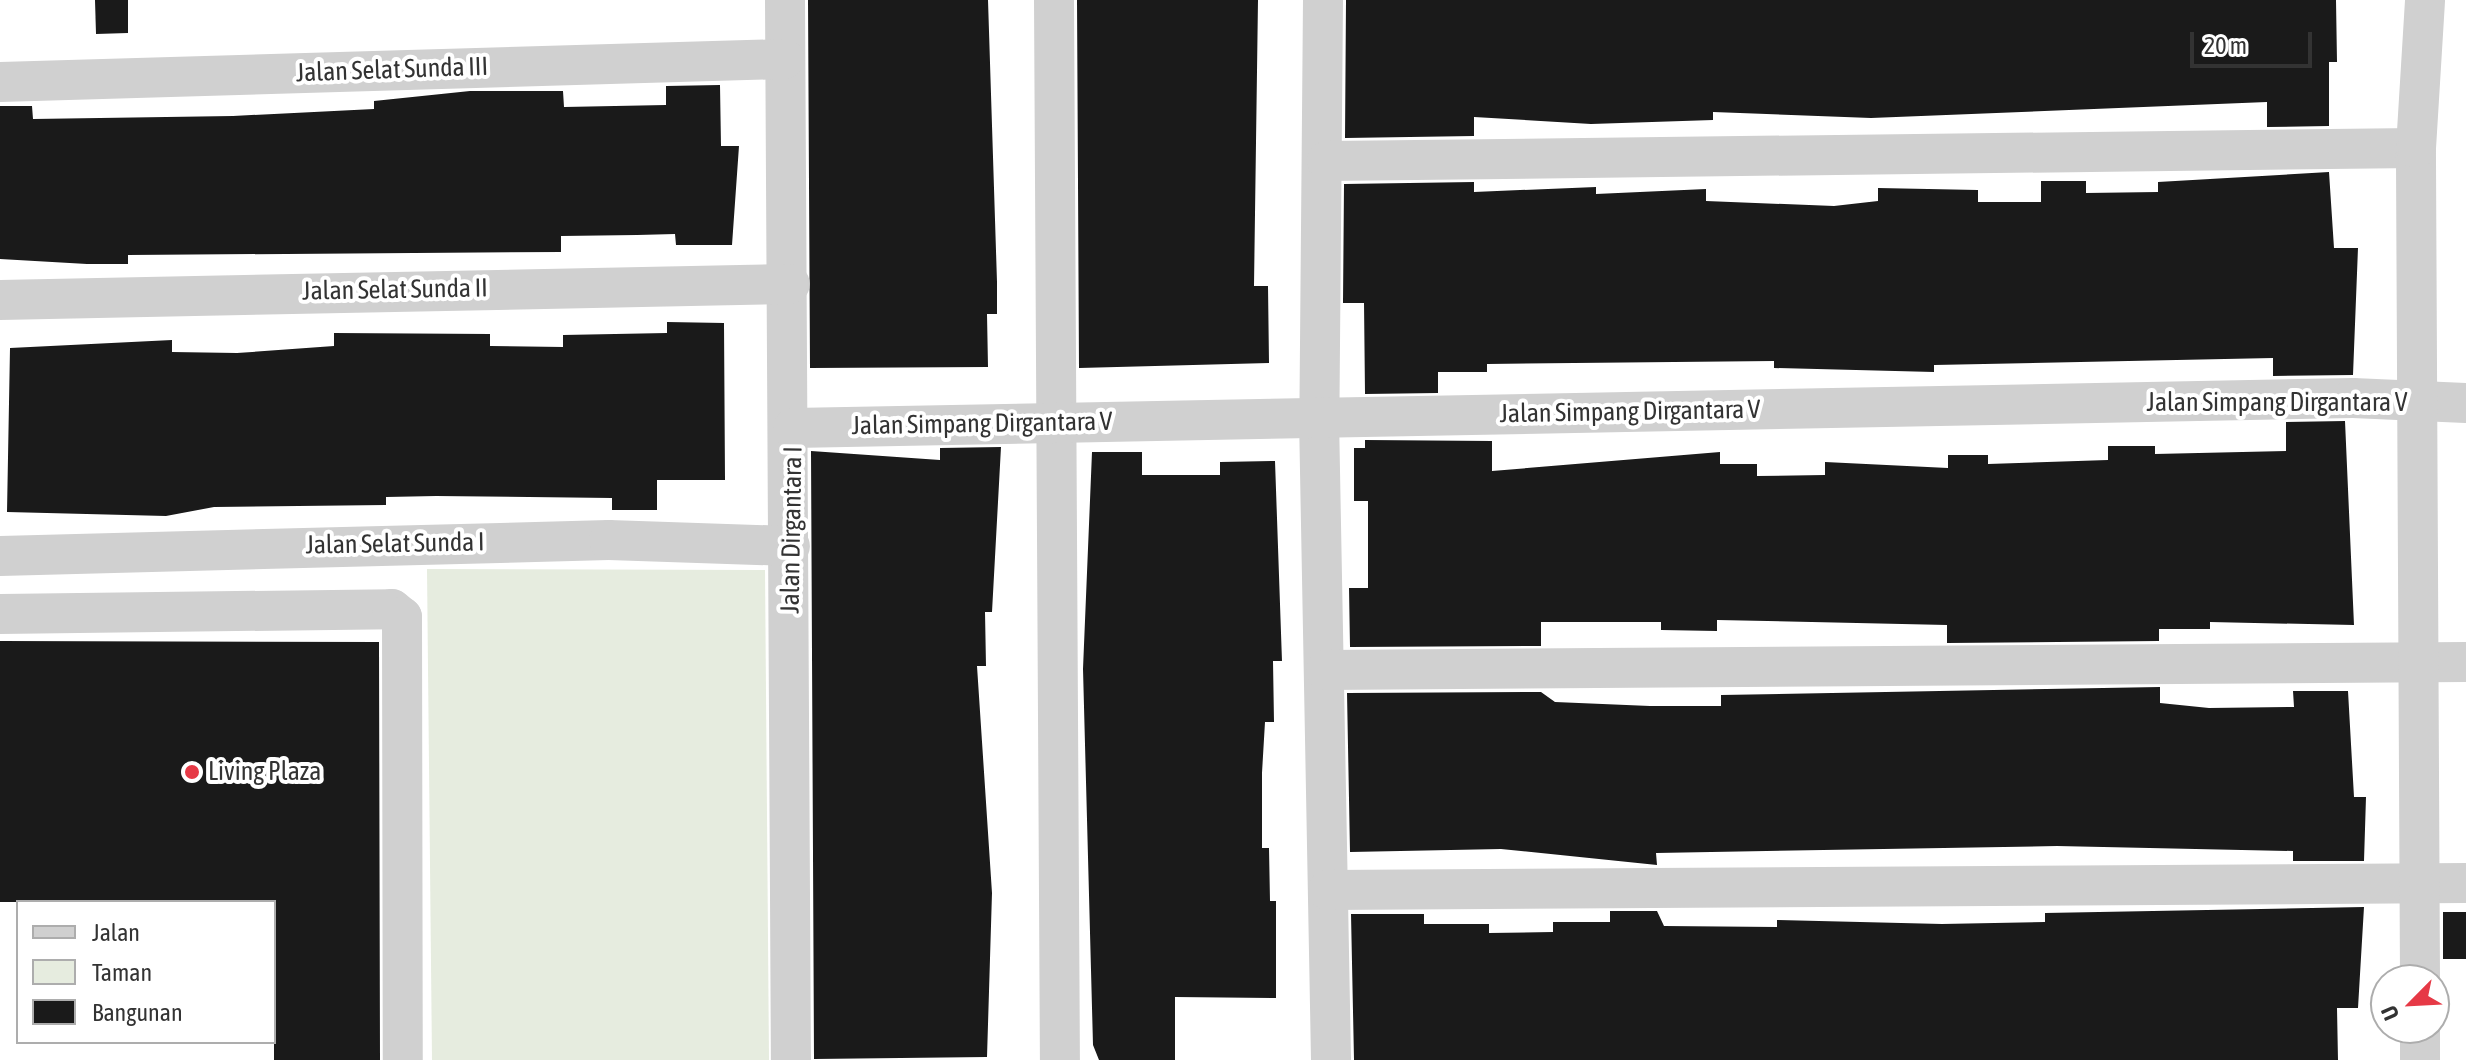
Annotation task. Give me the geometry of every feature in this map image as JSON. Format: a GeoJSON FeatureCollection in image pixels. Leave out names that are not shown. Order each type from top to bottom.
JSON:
{"type":"FeatureCollection","features":[{"type":"Feature","properties":{"kind":"street","name":"Jalan Dirgantara I"},"geometry":{"type":"LineString","coordinates":[[785,0],[793,428],[790,546],[791,1060]]}},
{"type":"Feature","properties":{"kind":"street"},"geometry":{"type":"LineString","coordinates":[[1054,0],[1060,423],[1060,1060]]}},
{"type":"Feature","properties":{"kind":"street"},"geometry":{"type":"LineString","coordinates":[[1323,0],[1327,161],[1319,417],[1331,1060]]}},
{"type":"Feature","properties":{"kind":"street"},"geometry":{"type":"LineString","coordinates":[[2420,964],[2420,404],[2416,148],[2425,0]]}},
{"type":"Feature","properties":{"kind":"street","name":"Jalan Selat Sunda III"},"geometry":{"type":"LineString","coordinates":[[0,82],[785,59]]}},
{"type":"Feature","properties":{"kind":"street"},"geometry":{"type":"LineString","coordinates":[[1327,161],[2416,148]]}},
{"type":"Feature","properties":{"kind":"street","name":"Jalan Selat Sunda II"},"geometry":{"type":"LineString","coordinates":[[0,300],[790,284]]}},
{"type":"Feature","properties":{"kind":"street","name":"Jalan Simpang Dirgantara V"},"geometry":{"type":"LineString","coordinates":[[793,428],[2353,398],[2420,404],[2466,403]]}},
{"type":"Feature","properties":{"kind":"street","name":"Jalan Selat Sunda I"},"geometry":{"type":"LineString","coordinates":[[0,556],[484,541],[790,546]]}},
{"type":"Feature","properties":{"kind":"street"},"geometry":{"type":"LineString","coordinates":[[0,614],[392,609],[402,617],[403,1060]]}},
{"type":"Feature","properties":{"kind":"street"},"geometry":{"type":"LineString","coordinates":[[1326,670],[2466,662]]}},
{"type":"Feature","properties":{"kind":"street"},"geometry":{"type":"LineString","coordinates":[[1328,890],[2466,883]]}},
{"type":"Feature","properties":{"kind":"green space"},"geometry":{"type":"Polygon","coordinates":[[[427,569],[765,570],[769,1060],[432,1060],[427,569]]]}},
{"type":"Feature","properties":{"kind":"building"},"geometry":{"type":"Polygon","coordinates":[[[95,0],[128,0],[128,33],[96,34],[95,0]]]}},
{"type":"Feature","properties":{"kind":"building"},"geometry":{"type":"Polygon","coordinates":[[[808,0],[988,0],[997,314],[987,314],[988,367],[810,368],[808,0]]]}},
{"type":"Feature","properties":{"kind":"building"},"geometry":{"type":"Polygon","coordinates":[[[1077,0],[1258,0],[1254,286],[1268,286],[1269,363],[1079,368],[1077,0]]]}},
{"type":"Feature","properties":{"kind":"building"},"geometry":{"type":"Polygon","coordinates":[[[1346,0],[2336,0],[2337,62],[2329,62],[2329,126],[2267,127],[2267,102],[1871,118],[1713,112],[1713,120],[1591,124],[1474,117],[1474,136],[1345,138],[1346,0]]]}},
{"type":"Feature","properties":{"kind":"building"},"geometry":{"type":"Polygon","coordinates":[[[720,85],[721,146],[739,146],[732,245],[676,245],[675,234],[561,236],[561,252],[128,255],[128,264],[0,259],[0,106],[32,106],[33,119],[233,116],[374,109],[374,101],[470,91],[563,91],[564,107],[666,105],[666,86],[720,85]]]}},
{"type":"Feature","properties":{"kind":"building"},"geometry":{"type":"Polygon","coordinates":[[[2329,172],[2334,248],[2358,248],[2353,375],[2273,376],[2273,358],[1934,365],[1934,372],[1774,368],[1774,361],[1487,364],[1487,372],[1438,372],[1438,393],[1365,394],[1364,303],[1343,303],[1344,184],[1474,182],[1474,192],[1596,187],[1596,194],[1706,189],[1706,201],[1834,206],[1878,201],[1878,188],[1978,190],[1978,202],[2041,202],[2041,181],[2086,181],[2086,193],[2158,192],[2158,182],[2329,172]]]}},
{"type":"Feature","properties":{"kind":"building"},"geometry":{"type":"Polygon","coordinates":[[[667,322],[724,323],[725,480],[657,480],[657,510],[612,510],[612,498],[436,496],[386,497],[386,505],[214,507],[166,516],[7,512],[10,348],[172,340],[172,352],[237,353],[334,346],[334,333],[490,334],[490,346],[563,347],[563,335],[667,333],[667,322]]]}},
{"type":"Feature","properties":{"kind":"building"},"geometry":{"type":"Polygon","coordinates":[[[2345,421],[2354,625],[2210,622],[2210,629],[2159,629],[2159,641],[1947,643],[1947,625],[1717,620],[1717,631],[1661,630],[1661,622],[1541,622],[1541,646],[1350,647],[1349,588],[1368,588],[1368,501],[1354,501],[1354,448],[1365,448],[1365,440],[1492,441],[1492,471],[1720,452],[1720,464],[1757,464],[1757,476],[1825,475],[1825,462],[1948,468],[1948,455],[1988,455],[1988,464],[2108,460],[2108,446],[2155,446],[2155,454],[2286,451],[2286,422],[2345,421]]]}},
{"type":"Feature","properties":{"kind":"building"},"geometry":{"type":"Polygon","coordinates":[[[1001,447],[992,612],[985,612],[986,666],[977,666],[992,893],[987,1057],[814,1059],[811,451],[940,460],[940,448],[1001,447]]]}},
{"type":"Feature","properties":{"kind":"building"},"geometry":{"type":"Polygon","coordinates":[[[1092,452],[1142,452],[1142,475],[1220,475],[1220,462],[1275,461],[1282,661],[1273,661],[1274,722],[1265,722],[1262,848],[1269,848],[1270,901],[1276,901],[1276,998],[1175,997],[1175,1060],[1099,1060],[1093,1045],[1083,669],[1092,452]]]}},
{"type":"Feature","properties":{"kind":"building","name":"Living Plaza"},"geometry":{"type":"Polygon","coordinates":[[[0,641],[379,642],[380,1060],[274,1060],[276,900],[0,902],[0,641]]]}},
{"type":"Feature","properties":{"kind":"building"},"geometry":{"type":"Polygon","coordinates":[[[2160,687],[2160,703],[2209,708],[2294,707],[2293,691],[2348,691],[2354,797],[2366,797],[2364,861],[2293,861],[2293,851],[2057,846],[1656,853],[1657,865],[1501,849],[1350,852],[1347,693],[1541,692],[1555,702],[1721,706],[1721,695],[2160,687]]]}},
{"type":"Feature","properties":{"kind":"building"},"geometry":{"type":"Polygon","coordinates":[[[2364,907],[2358,1008],[2337,1008],[2338,1060],[1354,1060],[1351,914],[1424,914],[1424,924],[1489,924],[1489,933],[1553,932],[1553,922],[1610,922],[1610,911],[1657,911],[1664,926],[1777,927],[1777,920],[1942,924],[2045,922],[2045,913],[2364,907]]]}},
{"type":"Feature","properties":{"kind":"building"},"geometry":{"type":"Polygon","coordinates":[[[2443,912],[2466,912],[2466,959],[2443,959],[2443,912]]]}},
{"type":"Feature","properties":{"kind":"place","name":"Living Plaza"},"geometry":{"type":"Point","coordinates":[192,772]}}]}
